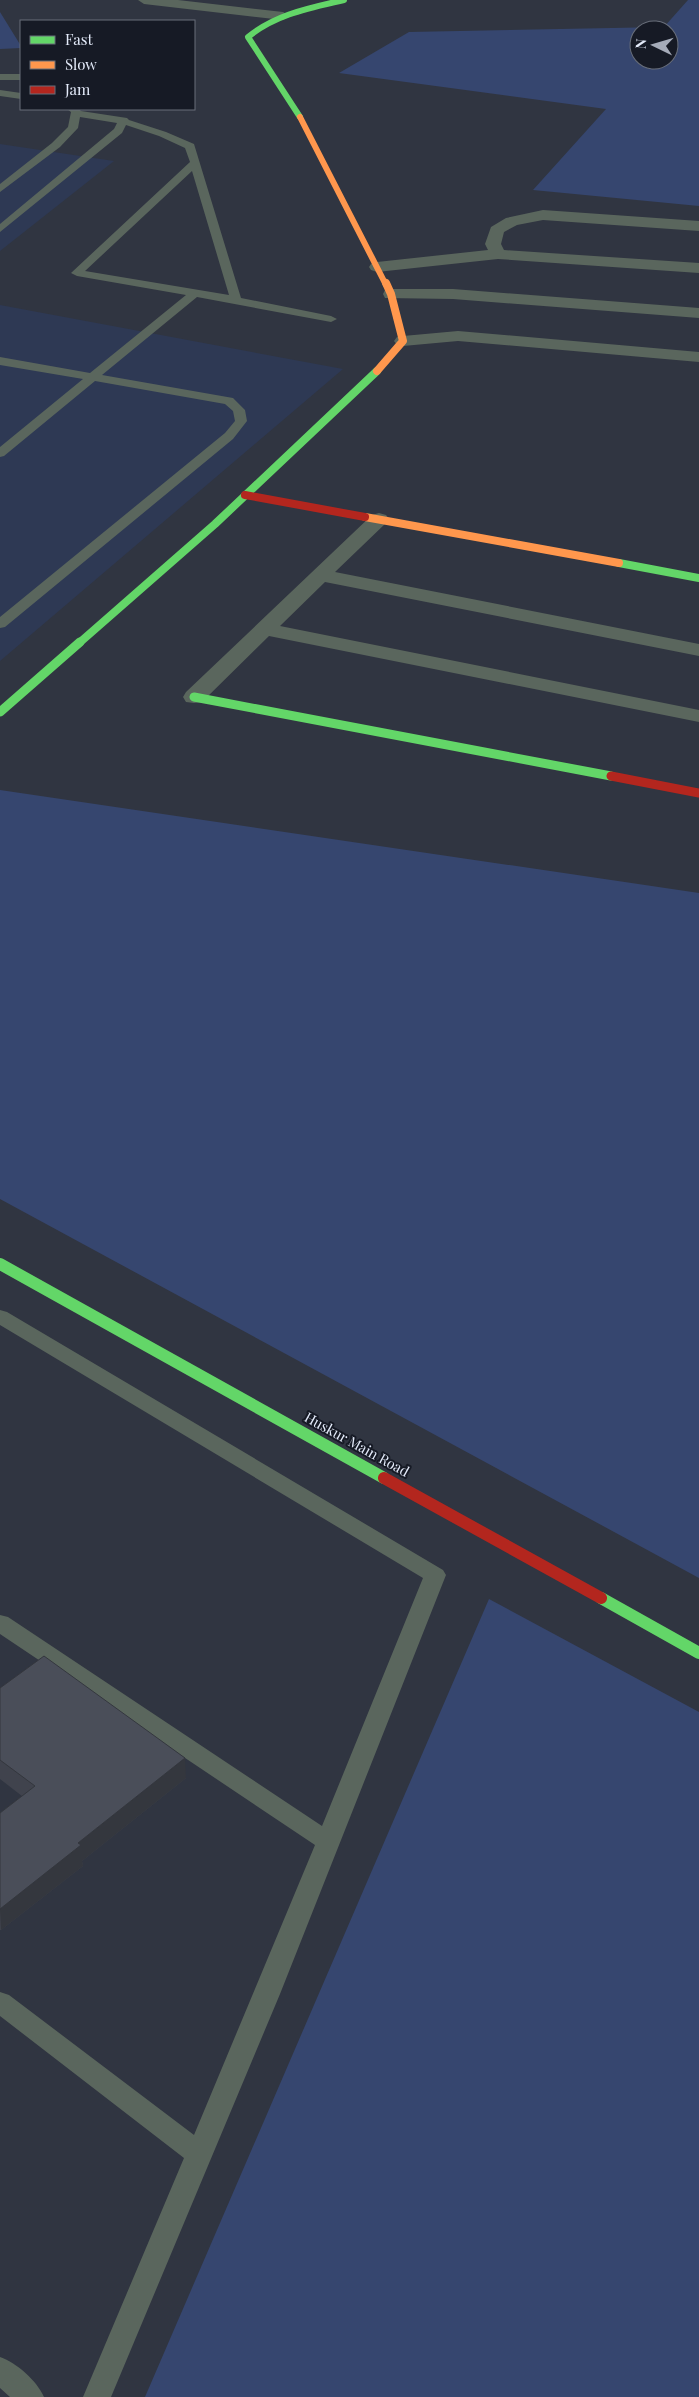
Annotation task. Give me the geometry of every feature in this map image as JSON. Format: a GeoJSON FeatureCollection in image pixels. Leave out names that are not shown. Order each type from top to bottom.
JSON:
{"type":"FeatureCollection","features":[{"type":"Feature","properties":{"kind":"street"},"geometry":{"type":"LineString","coordinates":[[144,0],[179,2],[283,16]]}},
{"type":"Feature","properties":{"kind":"street"},"geometry":{"type":"LineString","coordinates":[[344,0],[283,16],[252,31],[248,37],[308,129],[391,294],[403,341]]}},
{"type":"Feature","properties":{"kind":"street"},"geometry":{"type":"LineString","coordinates":[[498,254],[493,244],[497,230],[512,221],[543,215],[699,226]]}},
{"type":"Feature","properties":{"kind":"street"},"geometry":{"type":"LineString","coordinates":[[377,267],[498,254],[699,268]]}},
{"type":"Feature","properties":{"kind":"street"},"geometry":{"type":"LineString","coordinates":[[391,294],[462,294],[699,313]]}},
{"type":"Feature","properties":{"kind":"street"},"geometry":{"type":"LineString","coordinates":[[0,712],[245,495],[372,378],[403,341],[458,336],[699,357]]}},
{"type":"Feature","properties":{"kind":"street"},"geometry":{"type":"LineString","coordinates":[[245,495],[699,578]]}},
{"type":"Feature","properties":{"kind":"street"},"geometry":{"type":"LineString","coordinates":[[194,697],[379,520]]}},
{"type":"Feature","properties":{"kind":"street"},"geometry":{"type":"LineString","coordinates":[[321,575],[699,650]]}},
{"type":"Feature","properties":{"kind":"street"},"geometry":{"type":"LineString","coordinates":[[265,629],[699,716]]}},
{"type":"Feature","properties":{"kind":"street"},"geometry":{"type":"LineString","coordinates":[[194,697],[699,793]]}},
{"type":"Feature","properties":{"kind":"street","name":"Huskur Main Road"},"geometry":{"type":"LineString","coordinates":[[0,1264],[460,1518],[699,1653]]}},
{"type":"Feature","properties":{"kind":"lane"},"geometry":{"type":"LineString","coordinates":[[0,77],[20,77]]}},
{"type":"Feature","properties":{"kind":"lane"},"geometry":{"type":"LineString","coordinates":[[0,93],[20,96]]}},
{"type":"Feature","properties":{"kind":"lane"},"geometry":{"type":"LineString","coordinates":[[0,189],[56,145],[73,128],[74,111],[124,120],[170,136],[190,146],[236,300]]}},
{"type":"Feature","properties":{"kind":"lane"},"geometry":{"type":"LineString","coordinates":[[0,229],[118,131],[124,120]]}},
{"type":"Feature","properties":{"kind":"lane"},"geometry":{"type":"LineString","coordinates":[[195,163],[78,273],[236,300],[331,319]]}},
{"type":"Feature","properties":{"kind":"lane"},"geometry":{"type":"LineString","coordinates":[[0,453],[195,293]]}},
{"type":"Feature","properties":{"kind":"lane"},"geometry":{"type":"LineString","coordinates":[[0,361],[228,401],[239,410],[241,421],[229,436],[0,624]]}},
{"type":"Feature","properties":{"kind":"lane"},"geometry":{"type":"LineString","coordinates":[[0,1316],[436,1575],[328,1842],[97,2397]]}},
{"type":"Feature","properties":{"kind":"lane"},"geometry":{"type":"LineString","coordinates":[[0,1624],[328,1842]]}},
{"type":"Feature","properties":{"kind":"lane"},"geometry":{"type":"LineString","coordinates":[[0,2002],[199,2154]]}},
{"type":"Feature","properties":{"kind":"lane"},"geometry":{"type":"LineString","coordinates":[[0,2370],[30,2397]]}},
{"type":"Feature","properties":{"kind":"shaded area"},"geometry":{"type":"Polygon","coordinates":[[[688,0],[699,0],[699,206],[533,190],[606,109],[339,73],[409,32],[629,28],[629,70],[679,70],[679,20],[670,20],[688,0]]]}},
{"type":"Feature","properties":{"kind":"shaded area"},"geometry":{"type":"Polygon","coordinates":[[[0,12],[20,44],[20,48],[0,49],[0,12]]]}},
{"type":"Feature","properties":{"kind":"shaded area"},"geometry":{"type":"Polygon","coordinates":[[[0,144],[114,161],[0,251],[0,144]]]}},
{"type":"Feature","properties":{"kind":"shaded area"},"geometry":{"type":"Polygon","coordinates":[[[0,305],[343,369],[0,661],[0,305]]]}},
{"type":"Feature","properties":{"kind":"shaded area"},"geometry":{"type":"Polygon","coordinates":[[[0,790],[699,893],[699,1578],[0,1199],[0,790]]]}},
{"type":"Feature","properties":{"kind":"shaded area"},"geometry":{"type":"Polygon","coordinates":[[[489,1599],[699,1712],[699,2397],[145,2397],[489,1599]]]}},
{"type":"Feature","properties":{"kind":"building"},"geometry":{"type":"Polygon","coordinates":[[[44,1656],[185,1758],[78,1843],[81,1845],[0,1909],[0,1813],[35,1786],[0,1760],[0,1688],[44,1656]]]}},
{"type":"Feature","properties":{"kind":"traffic: fast"},"geometry":{"type":"LineString","coordinates":[[300,117],[248,37],[269,22],[280,17],[344,0]]}},
{"type":"Feature","properties":{"kind":"traffic: fast"},"geometry":{"type":"LineString","coordinates":[[0,712],[215,524],[377,371]]}},
{"type":"Feature","properties":{"kind":"traffic: fast"},"geometry":{"type":"LineString","coordinates":[[619,563],[699,578]]}},
{"type":"Feature","properties":{"kind":"traffic: fast"},"geometry":{"type":"LineString","coordinates":[[194,697],[611,776]]}},
{"type":"Feature","properties":{"kind":"traffic: fast"},"geometry":{"type":"LineString","coordinates":[[0,1264],[384,1478]]}},
{"type":"Feature","properties":{"kind":"traffic: fast"},"geometry":{"type":"LineString","coordinates":[[601,1598],[699,1653]]}},
{"type":"Feature","properties":{"kind":"traffic: slow"},"geometry":{"type":"LineString","coordinates":[[300,117],[391,294],[403,341],[377,371]]}},
{"type":"Feature","properties":{"kind":"traffic: slow"},"geometry":{"type":"LineString","coordinates":[[365,517],[619,563]]}},
{"type":"Feature","properties":{"kind":"traffic: jam"},"geometry":{"type":"LineString","coordinates":[[245,495],[365,517]]}},
{"type":"Feature","properties":{"kind":"traffic: jam"},"geometry":{"type":"LineString","coordinates":[[611,776],[699,793]]}},
{"type":"Feature","properties":{"kind":"traffic: jam"},"geometry":{"type":"LineString","coordinates":[[384,1478],[601,1598]]}}]}
